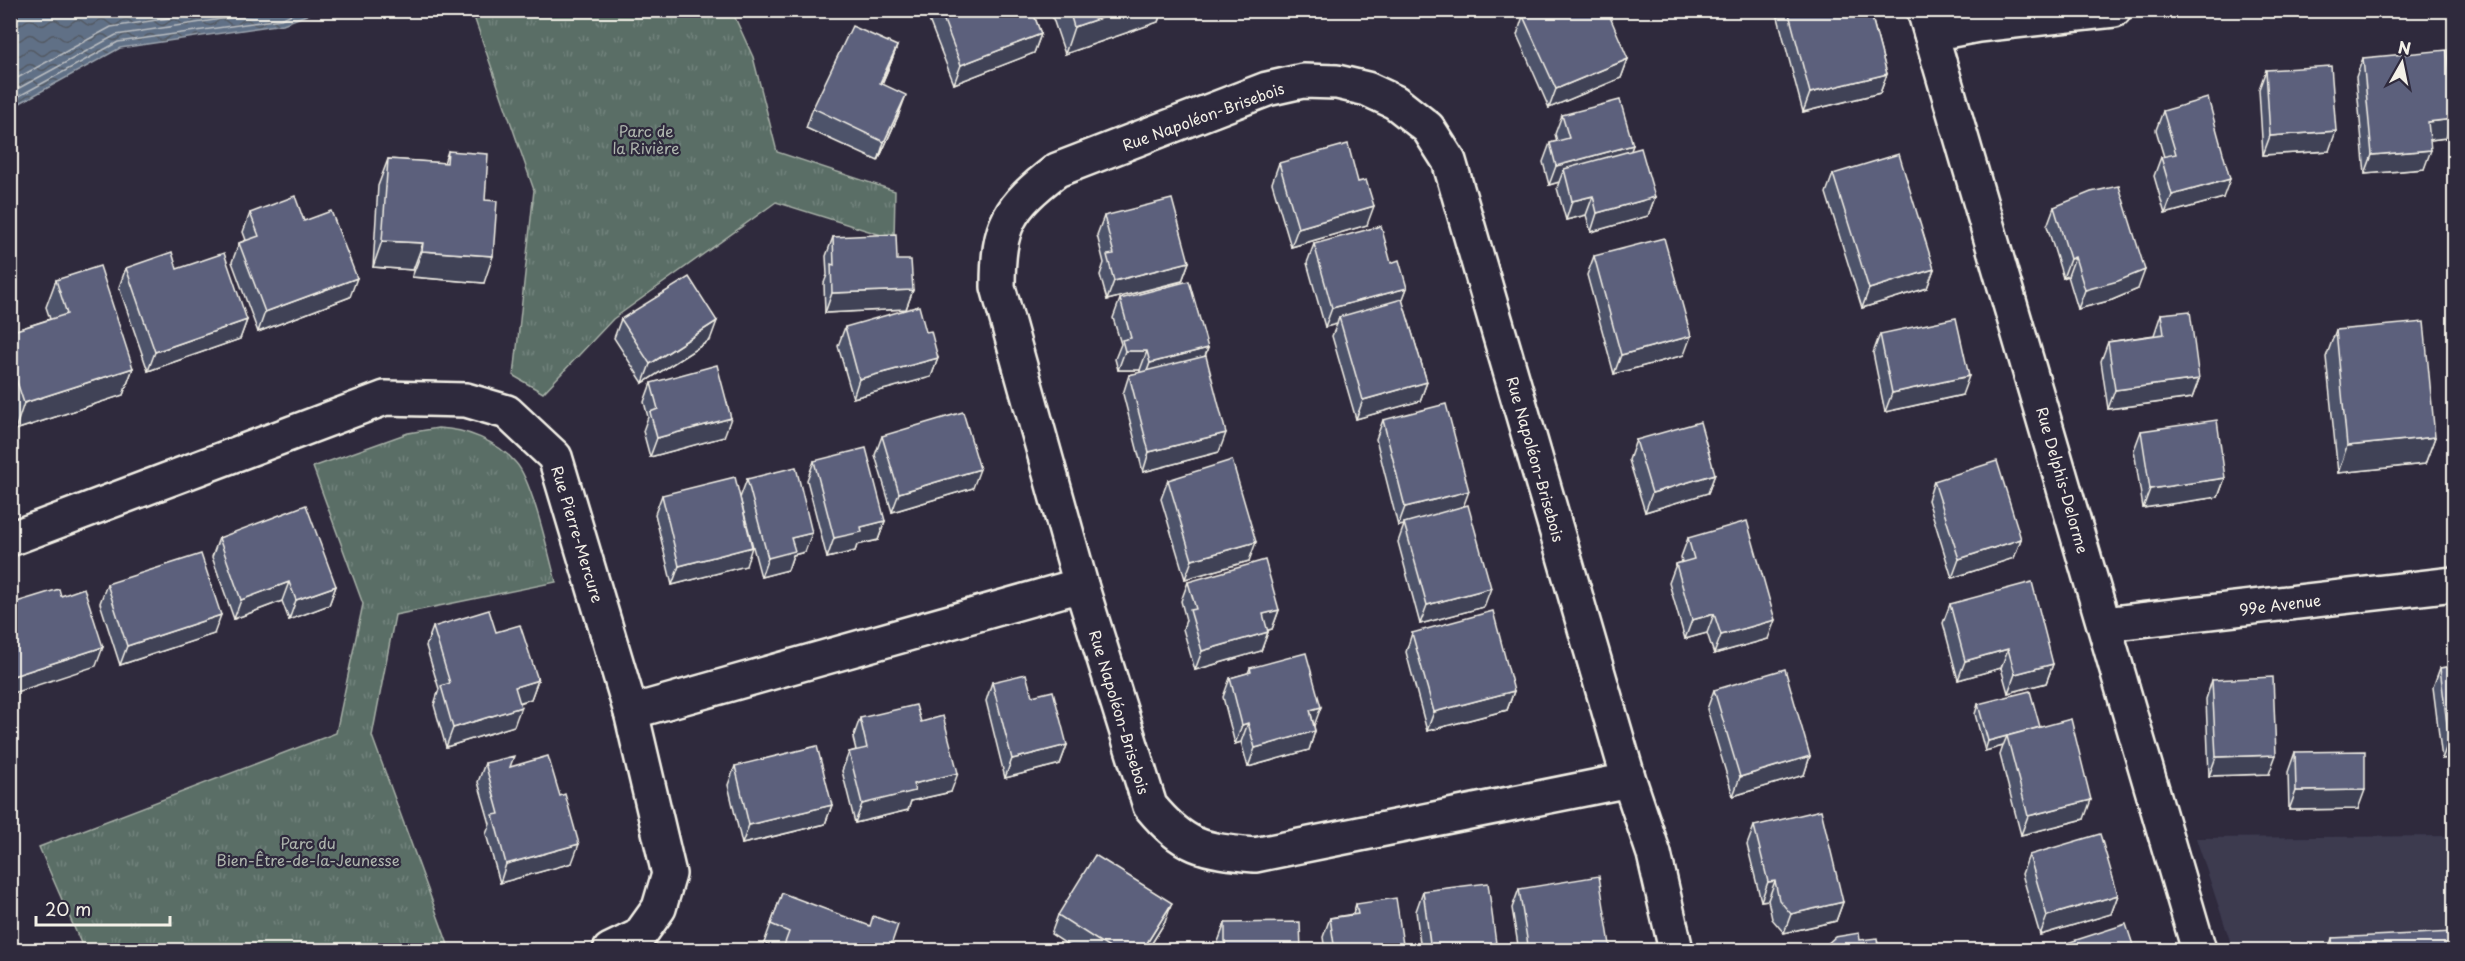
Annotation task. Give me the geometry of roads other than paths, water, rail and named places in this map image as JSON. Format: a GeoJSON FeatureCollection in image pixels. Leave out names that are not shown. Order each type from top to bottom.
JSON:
{"type":"FeatureCollection","features":[{"type":"Feature","properties":{"kind":"street"},"geometry":{"type":"LineString","coordinates":[[1928,22],[1978,26],[2114,10]]}},
{"type":"Feature","properties":{"kind":"street","name":"Rue Delphis-Delorme"},"geometry":{"type":"LineString","coordinates":[[1928,22],[2199,951]]}},
{"type":"Feature","properties":{"kind":"street","name":"Rue Napoléon-Brisebois"},"geometry":{"type":"LineString","coordinates":[[1629,780],[1255,855],[1225,852],[1193,845],[1170,830],[1150,806],[1081,585],[998,287],[998,255],[1009,216],[1029,192],[1057,170],[1267,89],[1303,81],[1337,82],[1367,89],[1395,102],[1428,128],[1449,161],[1629,780],[1654,854],[1676,951]]}},
{"type":"Feature","properties":{"kind":"street","name":"Rue Pierre-Mercure"},"geometry":{"type":"LineString","coordinates":[[10,539],[385,398],[466,400],[507,412],[555,457],[631,712],[669,874],[658,908],[639,936],[610,951]]}},
{"type":"Feature","properties":{"kind":"street","name":"99e Avenue"},"geometry":{"type":"LineString","coordinates":[[2105,624],[2454,584]]}},
{"type":"Feature","properties":{"kind":"street"},"geometry":{"type":"LineString","coordinates":[[631,712],[1081,585]]}},
{"type":"Feature","properties":{"kind":"water"},"geometry":{"type":"Polygon","coordinates":[[[11,10],[317,11],[283,24],[120,48],[11,108],[11,10]]]}},
{"type":"Feature","properties":{"kind":"park label","name":"Parc de la Rivière"},"geometry":{"type":"Point","coordinates":[646,138]}},
{"type":"Feature","properties":{"kind":"park label","name":"Parc du Bien-Être-de-la-Jeunesse"},"geometry":{"type":"Point","coordinates":[308,850]}}]}
